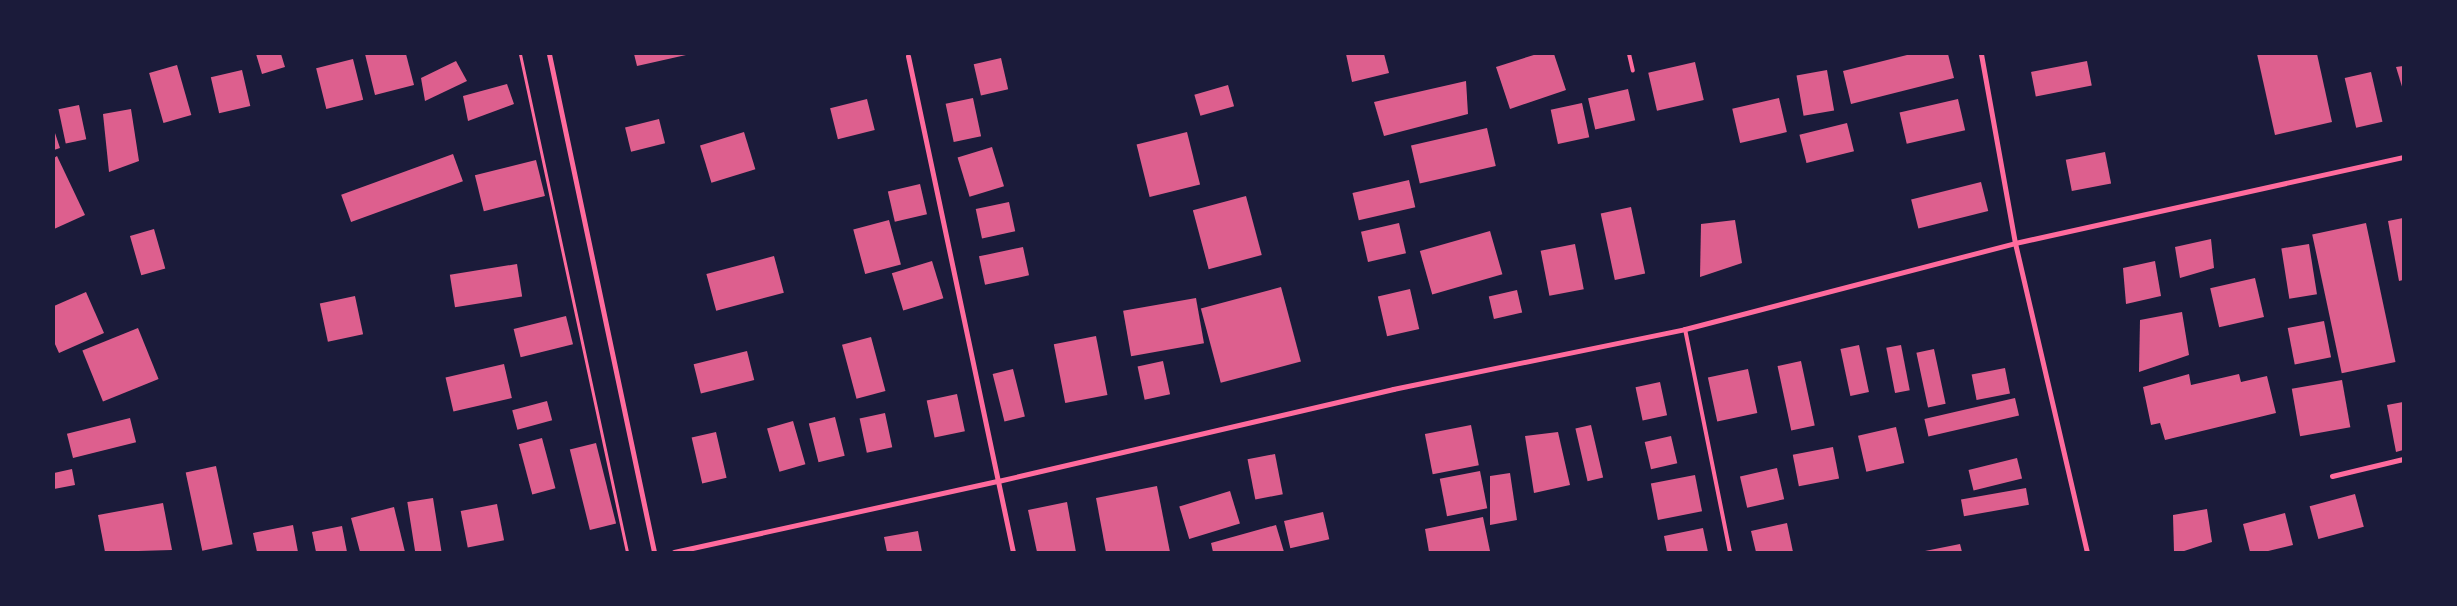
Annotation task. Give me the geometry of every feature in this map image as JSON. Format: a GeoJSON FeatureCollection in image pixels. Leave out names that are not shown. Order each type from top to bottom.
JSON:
{"type":"FeatureCollection","features":[{"type":"Feature","properties":{"kind":"street"},"geometry":{"type":"LineString","coordinates":[[549,54],[654,552]]}},
{"type":"Feature","properties":{"kind":"street"},"geometry":{"type":"LineString","coordinates":[[1981,54],[2015,243],[2087,552]]}},
{"type":"Feature","properties":{"kind":"street"},"geometry":{"type":"LineString","coordinates":[[908,56],[1013,552]]}},
{"type":"Feature","properties":{"kind":"street"},"geometry":{"type":"LineString","coordinates":[[674,552],[998,481],[1393,390],[1685,328],[2015,243],[2403,157]]}},
{"type":"Feature","properties":{"kind":"street"},"geometry":{"type":"LineString","coordinates":[[2332,476],[2403,459]]}},
{"type":"Feature","properties":{"kind":"lane"},"geometry":{"type":"LineString","coordinates":[[1629,54],[1633,71]]}},
{"type":"Feature","properties":{"kind":"lane"},"geometry":{"type":"LineString","coordinates":[[1685,328],[1730,552]]}},
{"type":"Feature","properties":{"kind":"path"},"geometry":{"type":"LineString","coordinates":[[520,54],[627,552]]}},
{"type":"Feature","properties":{"kind":"building"},"geometry":{"type":"Polygon","coordinates":[[[256,54],[281,54],[285,67],[262,74],[256,54]]]}},
{"type":"Feature","properties":{"kind":"building"},"geometry":{"type":"Polygon","coordinates":[[[365,54],[406,54],[414,85],[375,95],[365,54]]]}},
{"type":"Feature","properties":{"kind":"building"},"geometry":{"type":"Polygon","coordinates":[[[634,54],[686,54],[686,55],[637,66],[634,54]]]}},
{"type":"Feature","properties":{"kind":"building"},"geometry":{"type":"Polygon","coordinates":[[[1346,54],[1384,54],[1389,73],[1352,82],[1346,54]]]}},
{"type":"Feature","properties":{"kind":"building"},"geometry":{"type":"Polygon","coordinates":[[[1537,54],[1554,54],[1566,90],[1510,109],[1496,67],[1537,54]]]}},
{"type":"Feature","properties":{"kind":"building"},"geometry":{"type":"Polygon","coordinates":[[[1911,54],[1948,54],[1954,78],[1851,104],[1843,71],[1911,54]]]}},
{"type":"Feature","properties":{"kind":"building"},"geometry":{"type":"Polygon","coordinates":[[[2257,54],[2317,54],[2332,122],[2275,135],[2257,54]]]}},
{"type":"Feature","properties":{"kind":"building"},"geometry":{"type":"Polygon","coordinates":[[[1001,58],[1008,89],[981,95],[974,64],[1001,58]]]}},
{"type":"Feature","properties":{"kind":"building"},"geometry":{"type":"Polygon","coordinates":[[[353,59],[363,100],[326,109],[316,68],[353,59]]]}},
{"type":"Feature","properties":{"kind":"building"},"geometry":{"type":"Polygon","coordinates":[[[456,61],[467,81],[425,101],[421,78],[456,61]]]}},
{"type":"Feature","properties":{"kind":"building"},"geometry":{"type":"Polygon","coordinates":[[[2087,61],[2092,86],[2036,96],[2031,72],[2087,61]]]}},
{"type":"Feature","properties":{"kind":"building"},"geometry":{"type":"Polygon","coordinates":[[[1695,62],[1704,100],[1657,111],[1648,73],[1695,62]]]}},
{"type":"Feature","properties":{"kind":"building"},"geometry":{"type":"Polygon","coordinates":[[[177,65],[191,115],[163,123],[149,73],[177,65]]]}},
{"type":"Feature","properties":{"kind":"building"},"geometry":{"type":"Polygon","coordinates":[[[2403,66],[2403,90],[2396,67],[2403,66]]]}},
{"type":"Feature","properties":{"kind":"building"},"geometry":{"type":"Polygon","coordinates":[[[242,70],[250,106],[219,113],[211,77],[242,70]]]}},
{"type":"Feature","properties":{"kind":"building"},"geometry":{"type":"Polygon","coordinates":[[[1827,70],[1834,110],[1804,116],[1796,75],[1827,70]]]}},
{"type":"Feature","properties":{"kind":"building"},"geometry":{"type":"Polygon","coordinates":[[[2371,72],[2382,122],[2356,128],[2345,78],[2371,72]]]}},
{"type":"Feature","properties":{"kind":"building"},"geometry":{"type":"Polygon","coordinates":[[[1466,81],[1468,114],[1384,136],[1374,102],[1466,81]]]}},
{"type":"Feature","properties":{"kind":"building"},"geometry":{"type":"Polygon","coordinates":[[[507,84],[514,104],[468,121],[463,96],[507,84]]]}},
{"type":"Feature","properties":{"kind":"building"},"geometry":{"type":"Polygon","coordinates":[[[1228,85],[1234,106],[1200,116],[1194,95],[1228,85]]]}},
{"type":"Feature","properties":{"kind":"building"},"geometry":{"type":"Polygon","coordinates":[[[1628,89],[1635,120],[1595,129],[1588,98],[1628,89]]]}},
{"type":"Feature","properties":{"kind":"building"},"geometry":{"type":"Polygon","coordinates":[[[973,98],[981,136],[954,142],[946,104],[973,98]]]}},
{"type":"Feature","properties":{"kind":"building"},"geometry":{"type":"Polygon","coordinates":[[[1779,98],[1787,132],[1740,143],[1732,109],[1779,98]]]}},
{"type":"Feature","properties":{"kind":"building"},"geometry":{"type":"Polygon","coordinates":[[[867,99],[875,130],[838,139],[830,108],[867,99]]]}},
{"type":"Feature","properties":{"kind":"building"},"geometry":{"type":"Polygon","coordinates":[[[1958,99],[1965,130],[1907,144],[1900,112],[1958,99]]]}},
{"type":"Feature","properties":{"kind":"building"},"geometry":{"type":"Polygon","coordinates":[[[1582,103],[1589,137],[1558,144],[1551,110],[1582,103]]]}},
{"type":"Feature","properties":{"kind":"building"},"geometry":{"type":"Polygon","coordinates":[[[79,105],[86,139],[66,144],[58,109],[79,105]]]}},
{"type":"Feature","properties":{"kind":"building"},"geometry":{"type":"Polygon","coordinates":[[[131,109],[139,161],[109,172],[103,114],[131,109]]]}},
{"type":"Feature","properties":{"kind":"building"},"geometry":{"type":"Polygon","coordinates":[[[659,119],[665,143],[631,152],[625,127],[659,119]]]}},
{"type":"Feature","properties":{"kind":"building"},"geometry":{"type":"Polygon","coordinates":[[[1847,123],[1854,151],[1806,163],[1799,135],[1847,123]]]}},
{"type":"Feature","properties":{"kind":"building"},"geometry":{"type":"Polygon","coordinates":[[[1487,128],[1496,166],[1420,184],[1411,146],[1487,128]]]}},
{"type":"Feature","properties":{"kind":"building"},"geometry":{"type":"Polygon","coordinates":[[[54,130],[60,148],[54,150],[54,130]]]}},
{"type":"Feature","properties":{"kind":"building"},"geometry":{"type":"Polygon","coordinates":[[[744,132],[755,169],[711,183],[700,145],[744,132]]]}},
{"type":"Feature","properties":{"kind":"building"},"geometry":{"type":"Polygon","coordinates":[[[1187,132],[1200,184],[1150,197],[1137,145],[1187,132]]]}},
{"type":"Feature","properties":{"kind":"building"},"geometry":{"type":"Polygon","coordinates":[[[992,147],[1004,186],[970,197],[958,158],[992,147]]]}},
{"type":"Feature","properties":{"kind":"building"},"geometry":{"type":"Polygon","coordinates":[[[2105,152],[2111,183],[2072,191],[2066,160],[2105,152]]]}},
{"type":"Feature","properties":{"kind":"building"},"geometry":{"type":"Polygon","coordinates":[[[453,154],[463,181],[351,222],[341,195],[453,154]]]}},
{"type":"Feature","properties":{"kind":"building"},"geometry":{"type":"Polygon","coordinates":[[[57,156],[85,215],[54,229],[54,158],[57,156]]]}},
{"type":"Feature","properties":{"kind":"building"},"geometry":{"type":"Polygon","coordinates":[[[536,160],[545,196],[484,211],[475,175],[536,160]]]}},
{"type":"Feature","properties":{"kind":"building"},"geometry":{"type":"Polygon","coordinates":[[[1409,180],[1415,207],[1359,220],[1352,193],[1409,180]]]}},
{"type":"Feature","properties":{"kind":"building"},"geometry":{"type":"Polygon","coordinates":[[[1981,182],[1988,211],[1918,229],[1911,199],[1981,182]]]}},
{"type":"Feature","properties":{"kind":"building"},"geometry":{"type":"Polygon","coordinates":[[[920,184],[927,214],[895,222],[888,191],[920,184]]]}},
{"type":"Feature","properties":{"kind":"building"},"geometry":{"type":"Polygon","coordinates":[[[1246,196],[1262,255],[1209,269],[1193,210],[1246,196]]]}},
{"type":"Feature","properties":{"kind":"building"},"geometry":{"type":"Polygon","coordinates":[[[1009,202],[1015,231],[982,238],[976,209],[1009,202]]]}},
{"type":"Feature","properties":{"kind":"building"},"geometry":{"type":"Polygon","coordinates":[[[1631,207],[1645,274],[1615,280],[1601,213],[1631,207]]]}},
{"type":"Feature","properties":{"kind":"building"},"geometry":{"type":"Polygon","coordinates":[[[2403,218],[2403,280],[2399,281],[2388,221],[2403,218]]]}},
{"type":"Feature","properties":{"kind":"building"},"geometry":{"type":"Polygon","coordinates":[[[889,220],[901,264],[865,274],[853,230],[889,220]]]}},
{"type":"Feature","properties":{"kind":"building"},"geometry":{"type":"Polygon","coordinates":[[[1735,220],[1742,263],[1700,277],[1701,224],[1735,220]]]}},
{"type":"Feature","properties":{"kind":"building"},"geometry":{"type":"Polygon","coordinates":[[[1399,223],[1406,253],[1368,262],[1361,232],[1399,223]]]}},
{"type":"Feature","properties":{"kind":"building"},"geometry":{"type":"Polygon","coordinates":[[[2366,223],[2396,362],[2342,373],[2312,234],[2366,223]]]}},
{"type":"Feature","properties":{"kind":"building"},"geometry":{"type":"Polygon","coordinates":[[[154,229],[165,268],[141,275],[130,236],[154,229]]]}},
{"type":"Feature","properties":{"kind":"building"},"geometry":{"type":"Polygon","coordinates":[[[1490,231],[1502,274],[1432,294],[1420,251],[1490,231]]]}},
{"type":"Feature","properties":{"kind":"building"},"geometry":{"type":"Polygon","coordinates":[[[2211,239],[2214,268],[2180,278],[2175,247],[2211,239]]]}},
{"type":"Feature","properties":{"kind":"building"},"geometry":{"type":"Polygon","coordinates":[[[1575,244],[1584,289],[1549,296],[1541,251],[1575,244]]]}},
{"type":"Feature","properties":{"kind":"building"},"geometry":{"type":"Polygon","coordinates":[[[2309,244],[2317,294],[2289,299],[2281,248],[2309,244]]]}},
{"type":"Feature","properties":{"kind":"building"},"geometry":{"type":"Polygon","coordinates":[[[1023,247],[1029,275],[985,285],[979,256],[1023,247]]]}},
{"type":"Feature","properties":{"kind":"building"},"geometry":{"type":"Polygon","coordinates":[[[774,256],[784,293],[716,311],[706,274],[774,256]]]}},
{"type":"Feature","properties":{"kind":"building"},"geometry":{"type":"Polygon","coordinates":[[[932,261],[943,298],[903,311],[892,273],[932,261]]]}},
{"type":"Feature","properties":{"kind":"building"},"geometry":{"type":"Polygon","coordinates":[[[2155,261],[2161,296],[2126,304],[2123,268],[2155,261]]]}},
{"type":"Feature","properties":{"kind":"building"},"geometry":{"type":"Polygon","coordinates":[[[517,264],[522,297],[455,307],[450,275],[517,264]]]}},
{"type":"Feature","properties":{"kind":"building"},"geometry":{"type":"Polygon","coordinates":[[[2255,278],[2264,317],[2219,327],[2210,288],[2255,278]]]}},
{"type":"Feature","properties":{"kind":"building"},"geometry":{"type":"Polygon","coordinates":[[[1281,287],[1301,361],[1221,383],[1201,308],[1281,287]]]}},
{"type":"Feature","properties":{"kind":"building"},"geometry":{"type":"Polygon","coordinates":[[[1410,289],[1419,329],[1387,336],[1378,296],[1410,289]]]}},
{"type":"Feature","properties":{"kind":"building"},"geometry":{"type":"Polygon","coordinates":[[[1517,290],[1522,312],[1494,319],[1489,297],[1517,290]]]}},
{"type":"Feature","properties":{"kind":"building"},"geometry":{"type":"Polygon","coordinates":[[[86,292],[104,333],[59,353],[54,342],[54,306],[86,292]]]}},
{"type":"Feature","properties":{"kind":"building"},"geometry":{"type":"Polygon","coordinates":[[[355,296],[363,334],[328,342],[320,303],[355,296]]]}},
{"type":"Feature","properties":{"kind":"building"},"geometry":{"type":"Polygon","coordinates":[[[1196,298],[1204,343],[1131,356],[1123,311],[1196,298]]]}},
{"type":"Feature","properties":{"kind":"building"},"geometry":{"type":"Polygon","coordinates":[[[2182,312],[2189,355],[2139,372],[2140,320],[2182,312]]]}},
{"type":"Feature","properties":{"kind":"building"},"geometry":{"type":"Polygon","coordinates":[[[566,316],[573,344],[521,357],[514,329],[566,316]]]}},
{"type":"Feature","properties":{"kind":"building"},"geometry":{"type":"Polygon","coordinates":[[[2324,321],[2331,357],[2295,364],[2288,328],[2324,321]]]}},
{"type":"Feature","properties":{"kind":"building"},"geometry":{"type":"Polygon","coordinates":[[[138,328],[159,379],[103,401],[82,350],[138,328]]]}},
{"type":"Feature","properties":{"kind":"building"},"geometry":{"type":"Polygon","coordinates":[[[1096,336],[1107,395],[1065,403],[1054,344],[1096,336]]]}},
{"type":"Feature","properties":{"kind":"building"},"geometry":{"type":"Polygon","coordinates":[[[871,337],[885,391],[857,399],[842,345],[871,337]]]}},
{"type":"Feature","properties":{"kind":"building"},"geometry":{"type":"Polygon","coordinates":[[[1859,345],[1869,392],[1850,396],[1840,349],[1859,345]]]}},
{"type":"Feature","properties":{"kind":"building"},"geometry":{"type":"Polygon","coordinates":[[[1901,345],[1910,390],[1895,393],[1886,348],[1901,345]]]}},
{"type":"Feature","properties":{"kind":"building"},"geometry":{"type":"Polygon","coordinates":[[[1934,349],[1946,404],[1928,408],[1916,353],[1934,349]]]}},
{"type":"Feature","properties":{"kind":"building"},"geometry":{"type":"Polygon","coordinates":[[[747,351],[754,380],[701,393],[694,364],[747,351]]]}},
{"type":"Feature","properties":{"kind":"building"},"geometry":{"type":"Polygon","coordinates":[[[1163,361],[1170,394],[1145,400],[1138,366],[1163,361]]]}},
{"type":"Feature","properties":{"kind":"building"},"geometry":{"type":"Polygon","coordinates":[[[1801,361],[1815,426],[1791,431],[1778,366],[1801,361]]]}},
{"type":"Feature","properties":{"kind":"building"},"geometry":{"type":"Polygon","coordinates":[[[504,364],[512,398],[453,412],[446,377],[504,364]]]}},
{"type":"Feature","properties":{"kind":"building"},"geometry":{"type":"Polygon","coordinates":[[[2005,368],[2010,394],[1977,400],[1972,374],[2005,368]]]}},
{"type":"Feature","properties":{"kind":"building"},"geometry":{"type":"Polygon","coordinates":[[[1013,369],[1025,417],[1004,422],[993,374],[1013,369]]]}},
{"type":"Feature","properties":{"kind":"building"},"geometry":{"type":"Polygon","coordinates":[[[1748,369],[1757,413],[1717,422],[1708,378],[1748,369]]]}},
{"type":"Feature","properties":{"kind":"building"},"geometry":{"type":"Polygon","coordinates":[[[2189,374],[2191,385],[2239,374],[2241,382],[2267,376],[2276,413],[2165,440],[2160,423],[2151,425],[2143,387],[2189,374]]]}},
{"type":"Feature","properties":{"kind":"building"},"geometry":{"type":"Polygon","coordinates":[[[2342,380],[2350,427],[2300,436],[2292,389],[2342,380]]]}},
{"type":"Feature","properties":{"kind":"building"},"geometry":{"type":"Polygon","coordinates":[[[1660,382],[1667,415],[1643,420],[1636,387],[1660,382]]]}},
{"type":"Feature","properties":{"kind":"building"},"geometry":{"type":"Polygon","coordinates":[[[957,394],[965,431],[935,438],[927,400],[957,394]]]}},
{"type":"Feature","properties":{"kind":"building"},"geometry":{"type":"Polygon","coordinates":[[[2015,398],[2019,416],[1928,436],[1924,419],[2015,398]]]}},
{"type":"Feature","properties":{"kind":"building"},"geometry":{"type":"Polygon","coordinates":[[[547,401],[552,420],[517,430],[512,410],[547,401]]]}},
{"type":"Feature","properties":{"kind":"building"},"geometry":{"type":"Polygon","coordinates":[[[2403,402],[2403,450],[2396,452],[2387,405],[2403,402]]]}},
{"type":"Feature","properties":{"kind":"building"},"geometry":{"type":"Polygon","coordinates":[[[885,413],[892,447],[867,453],[860,418],[885,413]]]}},
{"type":"Feature","properties":{"kind":"building"},"geometry":{"type":"Polygon","coordinates":[[[835,417],[845,456],[818,462],[809,424],[835,417]]]}},
{"type":"Feature","properties":{"kind":"building"},"geometry":{"type":"Polygon","coordinates":[[[130,418],[136,442],[73,458],[67,434],[130,418]]]}},
{"type":"Feature","properties":{"kind":"building"},"geometry":{"type":"Polygon","coordinates":[[[793,421],[805,464],[779,472],[767,428],[793,421]]]}},
{"type":"Feature","properties":{"kind":"building"},"geometry":{"type":"Polygon","coordinates":[[[1471,425],[1479,465],[1433,474],[1425,434],[1471,425]]]}},
{"type":"Feature","properties":{"kind":"building"},"geometry":{"type":"Polygon","coordinates":[[[1591,425],[1603,478],[1588,481],[1575,429],[1591,425]]]}},
{"type":"Feature","properties":{"kind":"building"},"geometry":{"type":"Polygon","coordinates":[[[1896,427],[1904,463],[1866,472],[1858,436],[1896,427]]]}},
{"type":"Feature","properties":{"kind":"building"},"geometry":{"type":"Polygon","coordinates":[[[716,432],[727,478],[702,483],[692,438],[716,432]]]}},
{"type":"Feature","properties":{"kind":"building"},"geometry":{"type":"Polygon","coordinates":[[[1558,432],[1570,485],[1534,493],[1525,436],[1558,432]]]}},
{"type":"Feature","properties":{"kind":"building"},"geometry":{"type":"Polygon","coordinates":[[[1671,436],[1677,463],[1651,469],[1645,442],[1671,436]]]}},
{"type":"Feature","properties":{"kind":"building"},"geometry":{"type":"Polygon","coordinates":[[[542,438],[555,488],[532,494],[519,444],[542,438]]]}},
{"type":"Feature","properties":{"kind":"building"},"geometry":{"type":"Polygon","coordinates":[[[596,443],[616,524],[590,530],[570,450],[596,443]]]}},
{"type":"Feature","properties":{"kind":"building"},"geometry":{"type":"Polygon","coordinates":[[[1833,447],[1839,478],[1799,486],[1793,455],[1833,447]]]}},
{"type":"Feature","properties":{"kind":"building"},"geometry":{"type":"Polygon","coordinates":[[[1275,454],[1283,494],[1255,500],[1248,459],[1275,454]]]}},
{"type":"Feature","properties":{"kind":"building"},"geometry":{"type":"Polygon","coordinates":[[[2017,458],[2022,478],[1974,490],[1968,470],[2017,458]]]}},
{"type":"Feature","properties":{"kind":"building"},"geometry":{"type":"Polygon","coordinates":[[[216,466],[233,544],[202,551],[186,472],[216,466]]]}},
{"type":"Feature","properties":{"kind":"building"},"geometry":{"type":"Polygon","coordinates":[[[1777,468],[1784,499],[1747,508],[1740,477],[1777,468]]]}},
{"type":"Feature","properties":{"kind":"building"},"geometry":{"type":"Polygon","coordinates":[[[72,469],[75,485],[54,489],[54,473],[72,469]]]}},
{"type":"Feature","properties":{"kind":"building"},"geometry":{"type":"Polygon","coordinates":[[[1480,471],[1487,508],[1447,516],[1440,479],[1480,471]]]}},
{"type":"Feature","properties":{"kind":"building"},"geometry":{"type":"Polygon","coordinates":[[[1510,473],[1517,520],[1490,525],[1490,476],[1510,473]]]}},
{"type":"Feature","properties":{"kind":"building"},"geometry":{"type":"Polygon","coordinates":[[[1695,475],[1702,511],[1658,520],[1651,484],[1695,475]]]}},
{"type":"Feature","properties":{"kind":"building"},"geometry":{"type":"Polygon","coordinates":[[[1157,486],[1170,552],[1106,552],[1096,498],[1157,486]]]}},
{"type":"Feature","properties":{"kind":"building"},"geometry":{"type":"Polygon","coordinates":[[[2026,488],[2029,505],[1964,516],[1961,499],[2026,488]]]}},
{"type":"Feature","properties":{"kind":"building"},"geometry":{"type":"Polygon","coordinates":[[[1230,491],[1240,524],[1189,539],[1179,506],[1230,491]]]}},
{"type":"Feature","properties":{"kind":"building"},"geometry":{"type":"Polygon","coordinates":[[[2355,494],[2364,527],[2318,539],[2310,506],[2355,494]]]}},
{"type":"Feature","properties":{"kind":"building"},"geometry":{"type":"Polygon","coordinates":[[[433,498],[442,552],[415,552],[407,502],[433,498]]]}},
{"type":"Feature","properties":{"kind":"building"},"geometry":{"type":"Polygon","coordinates":[[[1067,502],[1076,552],[1037,552],[1028,510],[1067,502]]]}},
{"type":"Feature","properties":{"kind":"building"},"geometry":{"type":"Polygon","coordinates":[[[163,503],[172,550],[105,552],[98,515],[163,503]]]}},
{"type":"Feature","properties":{"kind":"building"},"geometry":{"type":"Polygon","coordinates":[[[497,504],[504,540],[468,547],[461,511],[497,504]]]}},
{"type":"Feature","properties":{"kind":"building"},"geometry":{"type":"Polygon","coordinates":[[[394,507],[405,552],[360,552],[351,518],[394,507]]]}},
{"type":"Feature","properties":{"kind":"building"},"geometry":{"type":"Polygon","coordinates":[[[2207,509],[2212,542],[2181,552],[2174,552],[2173,515],[2207,509]]]}},
{"type":"Feature","properties":{"kind":"building"},"geometry":{"type":"Polygon","coordinates":[[[1323,512],[1329,539],[1290,548],[1284,521],[1323,512]]]}},
{"type":"Feature","properties":{"kind":"building"},"geometry":{"type":"Polygon","coordinates":[[[2285,513],[2293,545],[2264,552],[2250,552],[2243,524],[2285,513]]]}},
{"type":"Feature","properties":{"kind":"building"},"geometry":{"type":"Polygon","coordinates":[[[1483,517],[1490,551],[1429,552],[1425,529],[1483,517]]]}},
{"type":"Feature","properties":{"kind":"building"},"geometry":{"type":"Polygon","coordinates":[[[1787,523],[1793,552],[1756,552],[1751,531],[1787,523]]]}},
{"type":"Feature","properties":{"kind":"building"},"geometry":{"type":"Polygon","coordinates":[[[293,525],[298,552],[257,552],[253,533],[293,525]]]}},
{"type":"Feature","properties":{"kind":"building"},"geometry":{"type":"Polygon","coordinates":[[[1276,525],[1284,552],[1213,552],[1211,543],[1276,525]]]}},
{"type":"Feature","properties":{"kind":"building"},"geometry":{"type":"Polygon","coordinates":[[[342,526],[347,552],[316,552],[312,532],[342,526]]]}},
{"type":"Feature","properties":{"kind":"building"},"geometry":{"type":"Polygon","coordinates":[[[1703,528],[1708,552],[1667,552],[1664,536],[1703,528]]]}},
{"type":"Feature","properties":{"kind":"building"},"geometry":{"type":"Polygon","coordinates":[[[918,531],[922,552],[887,552],[884,537],[918,531]]]}},
{"type":"Feature","properties":{"kind":"building"},"geometry":{"type":"Polygon","coordinates":[[[1960,544],[1962,552],[1925,552],[1925,551],[1960,544]]]}}]}
